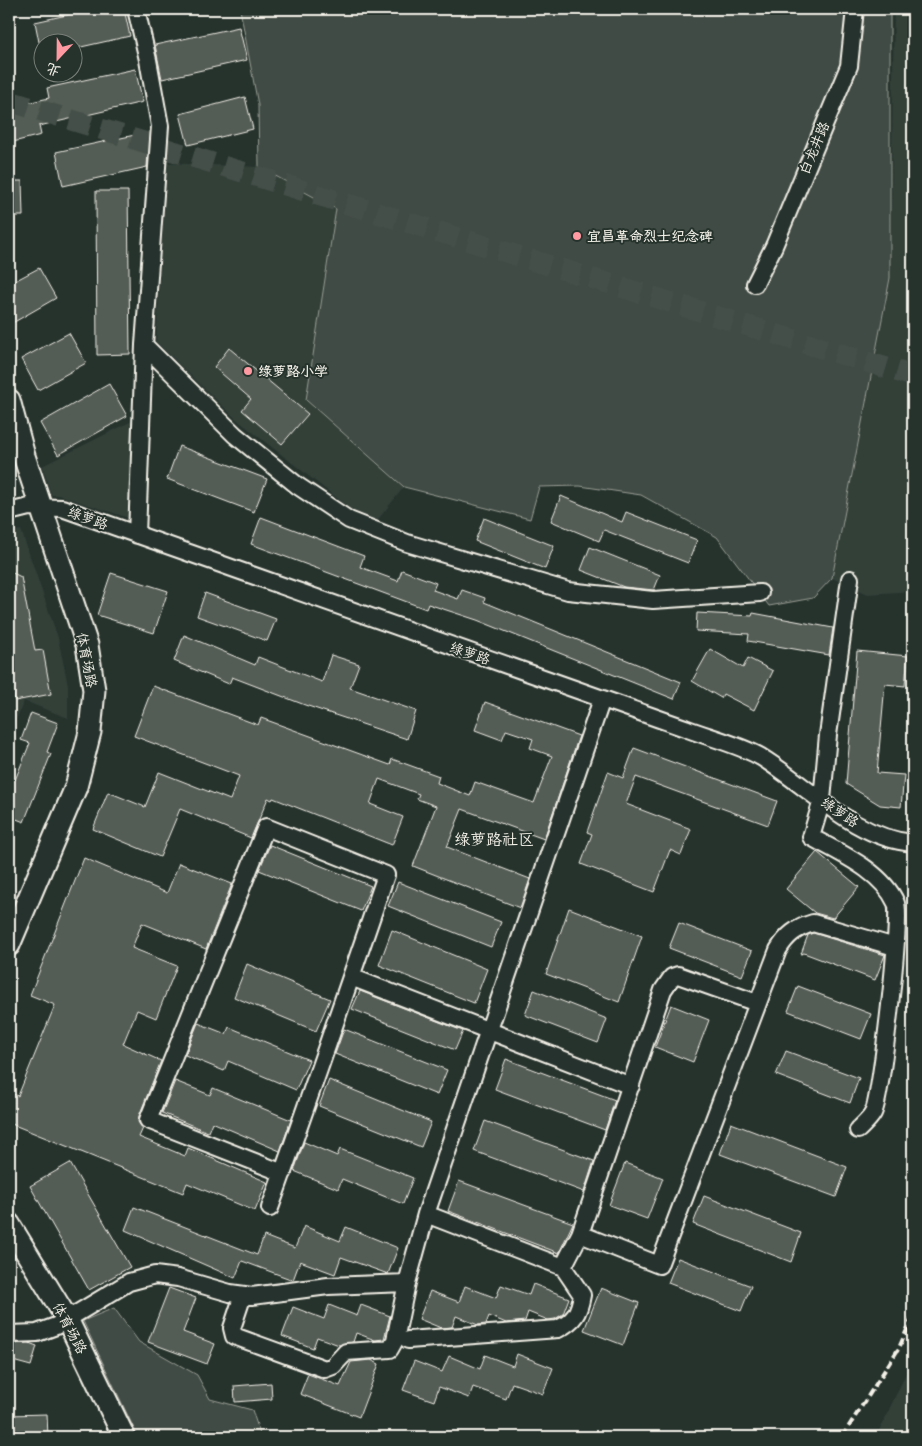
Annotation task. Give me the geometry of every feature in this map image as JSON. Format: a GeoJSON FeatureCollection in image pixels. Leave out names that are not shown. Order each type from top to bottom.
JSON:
{"type":"FeatureCollection","features":[{"type":"Feature","properties":{"kind":"main road","name":"体育场路"},"geometry":{"type":"LineString","coordinates":[[9,400],[27,509],[87,645],[94,690],[90,732],[76,787],[9,945]]}},
{"type":"Feature","properties":{"kind":"main road","name":"体育场路"},"geometry":{"type":"LineString","coordinates":[[9,428],[27,509],[76,648],[82,689],[80,730],[68,780],[9,920]]}},
{"type":"Feature","properties":{"kind":"main road","name":"体育场路"},"geometry":{"type":"LineString","coordinates":[[9,1224],[124,1437]]}},
{"type":"Feature","properties":{"kind":"main road","name":"体育场路"},"geometry":{"type":"LineString","coordinates":[[9,1249],[62,1322],[108,1437]]}},
{"type":"Feature","properties":{"kind":"street"},"geometry":{"type":"LineString","coordinates":[[136,9],[148,60],[160,126],[144,345],[137,535]]}},
{"type":"Feature","properties":{"kind":"street","name":"白龙井路"},"geometry":{"type":"LineString","coordinates":[[755,284],[774,246],[849,66],[855,9]]}},
{"type":"Feature","properties":{"kind":"street"},"geometry":{"type":"LineString","coordinates":[[144,345],[235,435],[298,486],[349,520],[398,540],[568,591],[654,600],[760,593]]}},
{"type":"Feature","properties":{"kind":"street","name":"绿萝路"},"geometry":{"type":"LineString","coordinates":[[27,509],[62,508],[759,756],[843,816],[878,836],[913,843]]}},
{"type":"Feature","properties":{"kind":"street"},"geometry":{"type":"LineString","coordinates":[[850,579],[828,735],[822,800],[811,837],[847,856],[881,881],[897,904],[895,947],[880,1080],[874,1113],[858,1130]]}},
{"type":"Feature","properties":{"kind":"street"},"geometry":{"type":"LineString","coordinates":[[242,1295],[232,1328],[234,1336],[325,1369],[333,1366],[346,1352],[390,1349],[395,1340],[407,1283],[426,1214],[602,699]]}},
{"type":"Feature","properties":{"kind":"street"},"geometry":{"type":"LineString","coordinates":[[270,1208],[386,875],[266,827],[148,1120],[282,1173]]}},
{"type":"Feature","properties":{"kind":"street"},"geometry":{"type":"LineString","coordinates":[[580,1234],[659,1265],[778,950],[788,935],[812,923],[895,947]]}},
{"type":"Feature","properties":{"kind":"street"},"geometry":{"type":"LineString","coordinates":[[563,1267],[580,1234],[663,990],[672,977],[678,975],[758,1004]]}},
{"type":"Feature","properties":{"kind":"street"},"geometry":{"type":"LineString","coordinates":[[351,977],[630,1086]]}},
{"type":"Feature","properties":{"kind":"street"},"geometry":{"type":"LineString","coordinates":[[408,1340],[558,1329],[572,1322],[580,1308],[582,1295],[563,1267],[426,1214]]}},
{"type":"Feature","properties":{"kind":"street"},"geometry":{"type":"LineString","coordinates":[[9,1334],[37,1333],[62,1322],[129,1282],[156,1275],[252,1296],[328,1286],[407,1283]]}},
{"type":"Feature","properties":{"kind":"shaded area"},"geometry":{"type":"Polygon","coordinates":[[[240,9],[890,9],[890,278],[832,578],[813,598],[769,606],[717,537],[641,495],[580,486],[539,487],[530,519],[404,487],[306,400],[336,209],[259,167],[258,105],[240,9]]]}},
{"type":"Feature","properties":{"kind":"shaded area"},"geometry":{"type":"Polygon","coordinates":[[[894,9],[913,9],[913,591],[868,594],[832,578],[890,278],[894,9]]]}},
{"type":"Feature","properties":{"kind":"shaded area","name":"绿萝路小学"},"geometry":{"type":"Polygon","coordinates":[[[166,163],[259,167],[336,209],[306,400],[404,487],[376,522],[352,510],[236,419],[156,342],[166,163]]]}},
{"type":"Feature","properties":{"kind":"shaded area"},"geometry":{"type":"Polygon","coordinates":[[[136,419],[129,518],[58,495],[51,495],[42,466],[136,419]]]}},
{"type":"Feature","properties":{"kind":"shaded area"},"geometry":{"type":"Polygon","coordinates":[[[21,530],[58,638],[68,685],[68,718],[24,701],[9,736],[9,532],[21,530]]]}},
{"type":"Feature","properties":{"kind":"shaded area"},"geometry":{"type":"Polygon","coordinates":[[[114,1308],[139,1342],[197,1375],[210,1399],[252,1410],[261,1437],[138,1437],[83,1321],[114,1308]]]}},
{"type":"Feature","properties":{"kind":"shaded area"},"geometry":{"type":"Polygon","coordinates":[[[913,1359],[913,1437],[876,1437],[913,1359]]]}},
{"type":"Feature","properties":{"kind":"building"},"geometry":{"type":"Polygon","coordinates":[[[94,9],[124,9],[130,36],[82,47],[82,32],[37,32],[35,22],[94,9]]]}},
{"type":"Feature","properties":{"kind":"building"},"geometry":{"type":"Polygon","coordinates":[[[239,27],[247,60],[162,79],[155,45],[239,27]]]}},
{"type":"Feature","properties":{"kind":"building"},"geometry":{"type":"Polygon","coordinates":[[[135,69],[143,102],[39,126],[41,135],[9,143],[9,107],[49,98],[47,88],[82,82],[82,80],[135,69]]]}},
{"type":"Feature","properties":{"kind":"building"},"geometry":{"type":"Polygon","coordinates":[[[245,97],[253,129],[188,145],[180,114],[245,97]]]}},
{"type":"Feature","properties":{"kind":"building"},"geometry":{"type":"Polygon","coordinates":[[[144,133],[148,151],[147,167],[63,186],[56,152],[144,133]]]}},
{"type":"Feature","properties":{"kind":"building"},"geometry":{"type":"Polygon","coordinates":[[[9,181],[22,181],[23,216],[9,216],[9,181]]]}},
{"type":"Feature","properties":{"kind":"building"},"geometry":{"type":"Polygon","coordinates":[[[96,191],[128,191],[130,354],[97,355],[96,191]]]}},
{"type":"Feature","properties":{"kind":"building"},"geometry":{"type":"Polygon","coordinates":[[[39,268],[56,298],[9,325],[9,284],[39,268]]]}},
{"type":"Feature","properties":{"kind":"building"},"geometry":{"type":"Polygon","coordinates":[[[69,333],[86,363],[38,390],[21,359],[69,333]]]}},
{"type":"Feature","properties":{"kind":"building"},"geometry":{"type":"Polygon","coordinates":[[[229,348],[308,414],[282,444],[242,410],[251,399],[214,367],[229,348]]]}},
{"type":"Feature","properties":{"kind":"building"},"geometry":{"type":"Polygon","coordinates":[[[109,384],[127,416],[58,455],[40,423],[109,384]]]}},
{"type":"Feature","properties":{"kind":"building"},"geometry":{"type":"Polygon","coordinates":[[[179,446],[267,479],[254,512],[167,479],[179,446]]]}},
{"type":"Feature","properties":{"kind":"building"},"geometry":{"type":"Polygon","coordinates":[[[561,496],[622,522],[626,512],[697,540],[688,563],[604,530],[599,541],[551,521],[561,496]]]}},
{"type":"Feature","properties":{"kind":"building"},"geometry":{"type":"Polygon","coordinates":[[[261,517],[364,556],[360,567],[398,581],[402,570],[436,583],[433,590],[458,599],[462,590],[485,598],[484,602],[681,682],[674,699],[477,620],[428,604],[426,609],[251,544],[261,517]]]}},
{"type":"Feature","properties":{"kind":"building"},"geometry":{"type":"Polygon","coordinates":[[[484,518],[554,546],[545,569],[475,541],[484,518]]]}},
{"type":"Feature","properties":{"kind":"building"},"geometry":{"type":"Polygon","coordinates":[[[590,547],[660,575],[654,590],[624,587],[581,570],[590,547]]]}},
{"type":"Feature","properties":{"kind":"building"},"geometry":{"type":"Polygon","coordinates":[[[9,571],[21,577],[35,651],[43,650],[51,694],[15,701],[9,667],[9,571]]]}},
{"type":"Feature","properties":{"kind":"building"},"geometry":{"type":"Polygon","coordinates":[[[111,573],[168,591],[154,633],[97,615],[111,573]]]}},
{"type":"Feature","properties":{"kind":"building"},"geometry":{"type":"Polygon","coordinates":[[[205,593],[276,619],[267,641],[197,616],[205,593]]]}},
{"type":"Feature","properties":{"kind":"building"},"geometry":{"type":"Polygon","coordinates":[[[697,613],[752,616],[753,613],[833,628],[829,655],[748,641],[749,634],[696,631],[697,613]]]}},
{"type":"Feature","properties":{"kind":"building"},"geometry":{"type":"Polygon","coordinates":[[[184,635],[255,665],[258,657],[322,682],[331,655],[359,664],[350,688],[416,711],[407,739],[305,705],[232,677],[229,684],[174,661],[184,635]]]}},
{"type":"Feature","properties":{"kind":"building"},"geometry":{"type":"Polygon","coordinates":[[[710,649],[743,668],[748,658],[773,671],[754,710],[723,694],[721,698],[692,681],[710,649]]]}},
{"type":"Feature","properties":{"kind":"building"},"geometry":{"type":"Polygon","coordinates":[[[857,651],[908,656],[905,686],[885,684],[877,773],[904,775],[901,807],[880,805],[846,784],[857,651]]]}},
{"type":"Feature","properties":{"kind":"building"},"geometry":{"type":"Polygon","coordinates":[[[153,686],[258,725],[261,718],[390,765],[392,759],[439,776],[437,783],[470,796],[475,782],[534,803],[552,756],[530,748],[533,739],[506,730],[502,740],[475,730],[485,702],[579,736],[544,839],[462,809],[447,847],[530,879],[520,908],[413,866],[436,806],[417,799],[419,794],[379,779],[370,804],[403,817],[392,845],[273,798],[272,800],[268,798],[251,838],[180,809],[160,857],[93,829],[108,792],[145,807],[159,772],[230,800],[239,776],[134,736],[153,686]]]}},
{"type":"Feature","properties":{"kind":"building"},"geometry":{"type":"Polygon","coordinates":[[[31,713],[58,723],[47,752],[51,754],[24,822],[9,816],[9,777],[15,780],[30,743],[21,740],[31,713]]]}},
{"type":"Feature","properties":{"kind":"building"},"geometry":{"type":"Polygon","coordinates":[[[634,748],[777,801],[768,825],[636,777],[626,804],[691,829],[681,855],[670,850],[654,892],[581,864],[592,834],[587,832],[608,772],[623,778],[634,748]]]}},
{"type":"Feature","properties":{"kind":"building"},"geometry":{"type":"Polygon","coordinates":[[[270,845],[371,886],[361,911],[259,870],[270,845]]]}},
{"type":"Feature","properties":{"kind":"building"},"geometry":{"type":"Polygon","coordinates":[[[817,852],[859,887],[833,918],[815,913],[786,889],[817,852]]]}},
{"type":"Feature","properties":{"kind":"building"},"geometry":{"type":"Polygon","coordinates":[[[84,858],[167,893],[179,863],[232,884],[206,949],[142,923],[132,948],[177,966],[156,1018],[137,1010],[123,1044],[161,1061],[139,1116],[138,1122],[143,1128],[139,1137],[185,1156],[188,1148],[267,1182],[255,1211],[187,1183],[183,1193],[9,1123],[9,1092],[18,1096],[55,1005],[30,995],[84,858]]]}},
{"type":"Feature","properties":{"kind":"building"},"geometry":{"type":"Polygon","coordinates":[[[398,882],[501,922],[491,947],[388,906],[398,882]]]}},
{"type":"Feature","properties":{"kind":"building"},"geometry":{"type":"Polygon","coordinates":[[[569,908],[642,936],[619,1002],[546,974],[569,908]]]}},
{"type":"Feature","properties":{"kind":"building"},"geometry":{"type":"Polygon","coordinates":[[[679,923],[752,951],[742,976],[669,948],[679,923]]]}},
{"type":"Feature","properties":{"kind":"building"},"geometry":{"type":"Polygon","coordinates":[[[392,930],[487,969],[474,1003],[379,965],[392,930]]]}},
{"type":"Feature","properties":{"kind":"building"},"geometry":{"type":"Polygon","coordinates":[[[813,933],[885,955],[875,980],[804,953],[801,954],[808,935],[813,933]]]}},
{"type":"Feature","properties":{"kind":"building"},"geometry":{"type":"Polygon","coordinates":[[[247,964],[330,999],[316,1031],[234,997],[247,964]]]}},
{"type":"Feature","properties":{"kind":"building"},"geometry":{"type":"Polygon","coordinates":[[[798,986],[871,1014],[861,1039],[788,1011],[798,986]]]}},
{"type":"Feature","properties":{"kind":"building"},"geometry":{"type":"Polygon","coordinates":[[[534,990],[607,1019],[598,1043],[525,1015],[534,990]]]}},
{"type":"Feature","properties":{"kind":"building"},"geometry":{"type":"Polygon","coordinates":[[[360,991],[463,1031],[455,1050],[352,1009],[360,991]]]}},
{"type":"Feature","properties":{"kind":"building"},"geometry":{"type":"Polygon","coordinates":[[[671,1005],[709,1020],[693,1062],[655,1047],[671,1005]]]}},
{"type":"Feature","properties":{"kind":"building"},"geometry":{"type":"Polygon","coordinates":[[[198,1023],[226,1034],[229,1027],[309,1060],[296,1090],[228,1061],[224,1071],[185,1055],[198,1023]]]}},
{"type":"Feature","properties":{"kind":"building"},"geometry":{"type":"Polygon","coordinates":[[[344,1029],[447,1070],[437,1095],[335,1054],[344,1029]]]}},
{"type":"Feature","properties":{"kind":"building"},"geometry":{"type":"Polygon","coordinates":[[[786,1051],[859,1078],[850,1103],[776,1075],[786,1051]]]}},
{"type":"Feature","properties":{"kind":"building"},"geometry":{"type":"Polygon","coordinates":[[[506,1059],[615,1100],[605,1130],[495,1089],[506,1059]]]}},
{"type":"Feature","properties":{"kind":"building"},"geometry":{"type":"Polygon","coordinates":[[[329,1080],[431,1122],[421,1147],[319,1106],[329,1080]]]}},
{"type":"Feature","properties":{"kind":"building"},"geometry":{"type":"Polygon","coordinates":[[[175,1081],[210,1095],[213,1088],[291,1120],[280,1151],[212,1122],[208,1132],[162,1113],[175,1081]]]}},
{"type":"Feature","properties":{"kind":"building"},"geometry":{"type":"Polygon","coordinates":[[[485,1121],[594,1161],[584,1192],[474,1151],[485,1121]]]}},
{"type":"Feature","properties":{"kind":"building"},"geometry":{"type":"Polygon","coordinates":[[[731,1123],[847,1167],[836,1197],[720,1154],[731,1123]]]}},
{"type":"Feature","properties":{"kind":"building"},"geometry":{"type":"Polygon","coordinates":[[[304,1142],[337,1156],[340,1149],[413,1178],[403,1204],[342,1179],[338,1189],[294,1171],[304,1142]]]}},
{"type":"Feature","properties":{"kind":"building"},"geometry":{"type":"Polygon","coordinates":[[[70,1163],[130,1267],[89,1290],[30,1186],[70,1163]]]}},
{"type":"Feature","properties":{"kind":"building"},"geometry":{"type":"Polygon","coordinates":[[[625,1163],[663,1178],[647,1219],[609,1205],[625,1163]]]}},
{"type":"Feature","properties":{"kind":"building"},"geometry":{"type":"Polygon","coordinates":[[[459,1181],[573,1223],[559,1253],[448,1211],[459,1181]]]}},
{"type":"Feature","properties":{"kind":"building"},"geometry":{"type":"Polygon","coordinates":[[[704,1196],[801,1233],[791,1262],[693,1224],[704,1196]]]}},
{"type":"Feature","properties":{"kind":"building"},"geometry":{"type":"Polygon","coordinates":[[[134,1207],[257,1255],[264,1236],[295,1248],[304,1226],[340,1241],[346,1227],[398,1248],[388,1274],[341,1257],[335,1274],[300,1261],[293,1280],[242,1261],[235,1278],[125,1230],[134,1207]]]}},
{"type":"Feature","properties":{"kind":"building"},"geometry":{"type":"Polygon","coordinates":[[[678,1258],[751,1286],[741,1311],[668,1283],[678,1258]]]}},
{"type":"Feature","properties":{"kind":"building"},"geometry":{"type":"Polygon","coordinates":[[[533,1284],[569,1298],[563,1314],[555,1319],[548,1320],[528,1312],[525,1321],[506,1323],[489,1316],[486,1324],[478,1325],[456,1316],[452,1327],[441,1328],[419,1319],[430,1291],[459,1302],[465,1286],[496,1298],[501,1285],[529,1295],[533,1284]]]}},
{"type":"Feature","properties":{"kind":"building"},"geometry":{"type":"Polygon","coordinates":[[[169,1288],[196,1298],[183,1332],[215,1344],[207,1364],[148,1342],[169,1288]]]}},
{"type":"Feature","properties":{"kind":"building"},"geometry":{"type":"Polygon","coordinates":[[[601,1288],[639,1303],[623,1345],[584,1330],[601,1288]]]}},
{"type":"Feature","properties":{"kind":"building"},"geometry":{"type":"Polygon","coordinates":[[[329,1305],[357,1316],[361,1305],[390,1316],[384,1339],[375,1340],[356,1333],[353,1342],[339,1345],[317,1337],[313,1348],[282,1336],[293,1307],[324,1319],[329,1305]]]}},
{"type":"Feature","properties":{"kind":"building"},"geometry":{"type":"Polygon","coordinates":[[[29,1343],[37,1346],[31,1366],[9,1360],[9,1344],[29,1343]]]}},
{"type":"Feature","properties":{"kind":"building"},"geometry":{"type":"Polygon","coordinates":[[[517,1354],[553,1368],[543,1394],[512,1383],[506,1399],[473,1387],[469,1398],[439,1387],[434,1401],[403,1390],[414,1361],[442,1372],[449,1356],[480,1369],[485,1355],[513,1366],[517,1354]]]}},
{"type":"Feature","properties":{"kind":"building"},"geometry":{"type":"Polygon","coordinates":[[[371,1360],[379,1364],[359,1417],[300,1394],[308,1374],[340,1386],[351,1362],[371,1360]]]}},
{"type":"Feature","properties":{"kind":"building"},"geometry":{"type":"Polygon","coordinates":[[[271,1383],[272,1399],[235,1402],[234,1386],[271,1383]]]}},
{"type":"Feature","properties":{"kind":"building"},"geometry":{"type":"Polygon","coordinates":[[[47,1414],[48,1437],[9,1437],[9,1415],[47,1414]]]}},
{"type":"Feature","properties":{"kind":"tunnel"},"geometry":{"type":"LineString","coordinates":[[9,101],[913,376]]}},
{"type":"Feature","properties":{"kind":"railway"},"geometry":{"type":"LineString","coordinates":[[842,1437],[899,1348],[913,1316]]}},
{"type":"Feature","properties":{"kind":"place","name":"宜昌革命烈士纪念碑"},"geometry":{"type":"Point","coordinates":[577,236]}},
{"type":"Feature","properties":{"kind":"place","name":"绿萝路小学"},"geometry":{"type":"Point","coordinates":[248,371]}},
{"type":"Feature","properties":{"kind":"district","name":"绿萝路社区"},"geometry":{"type":"Point","coordinates":[494,839]}}]}
